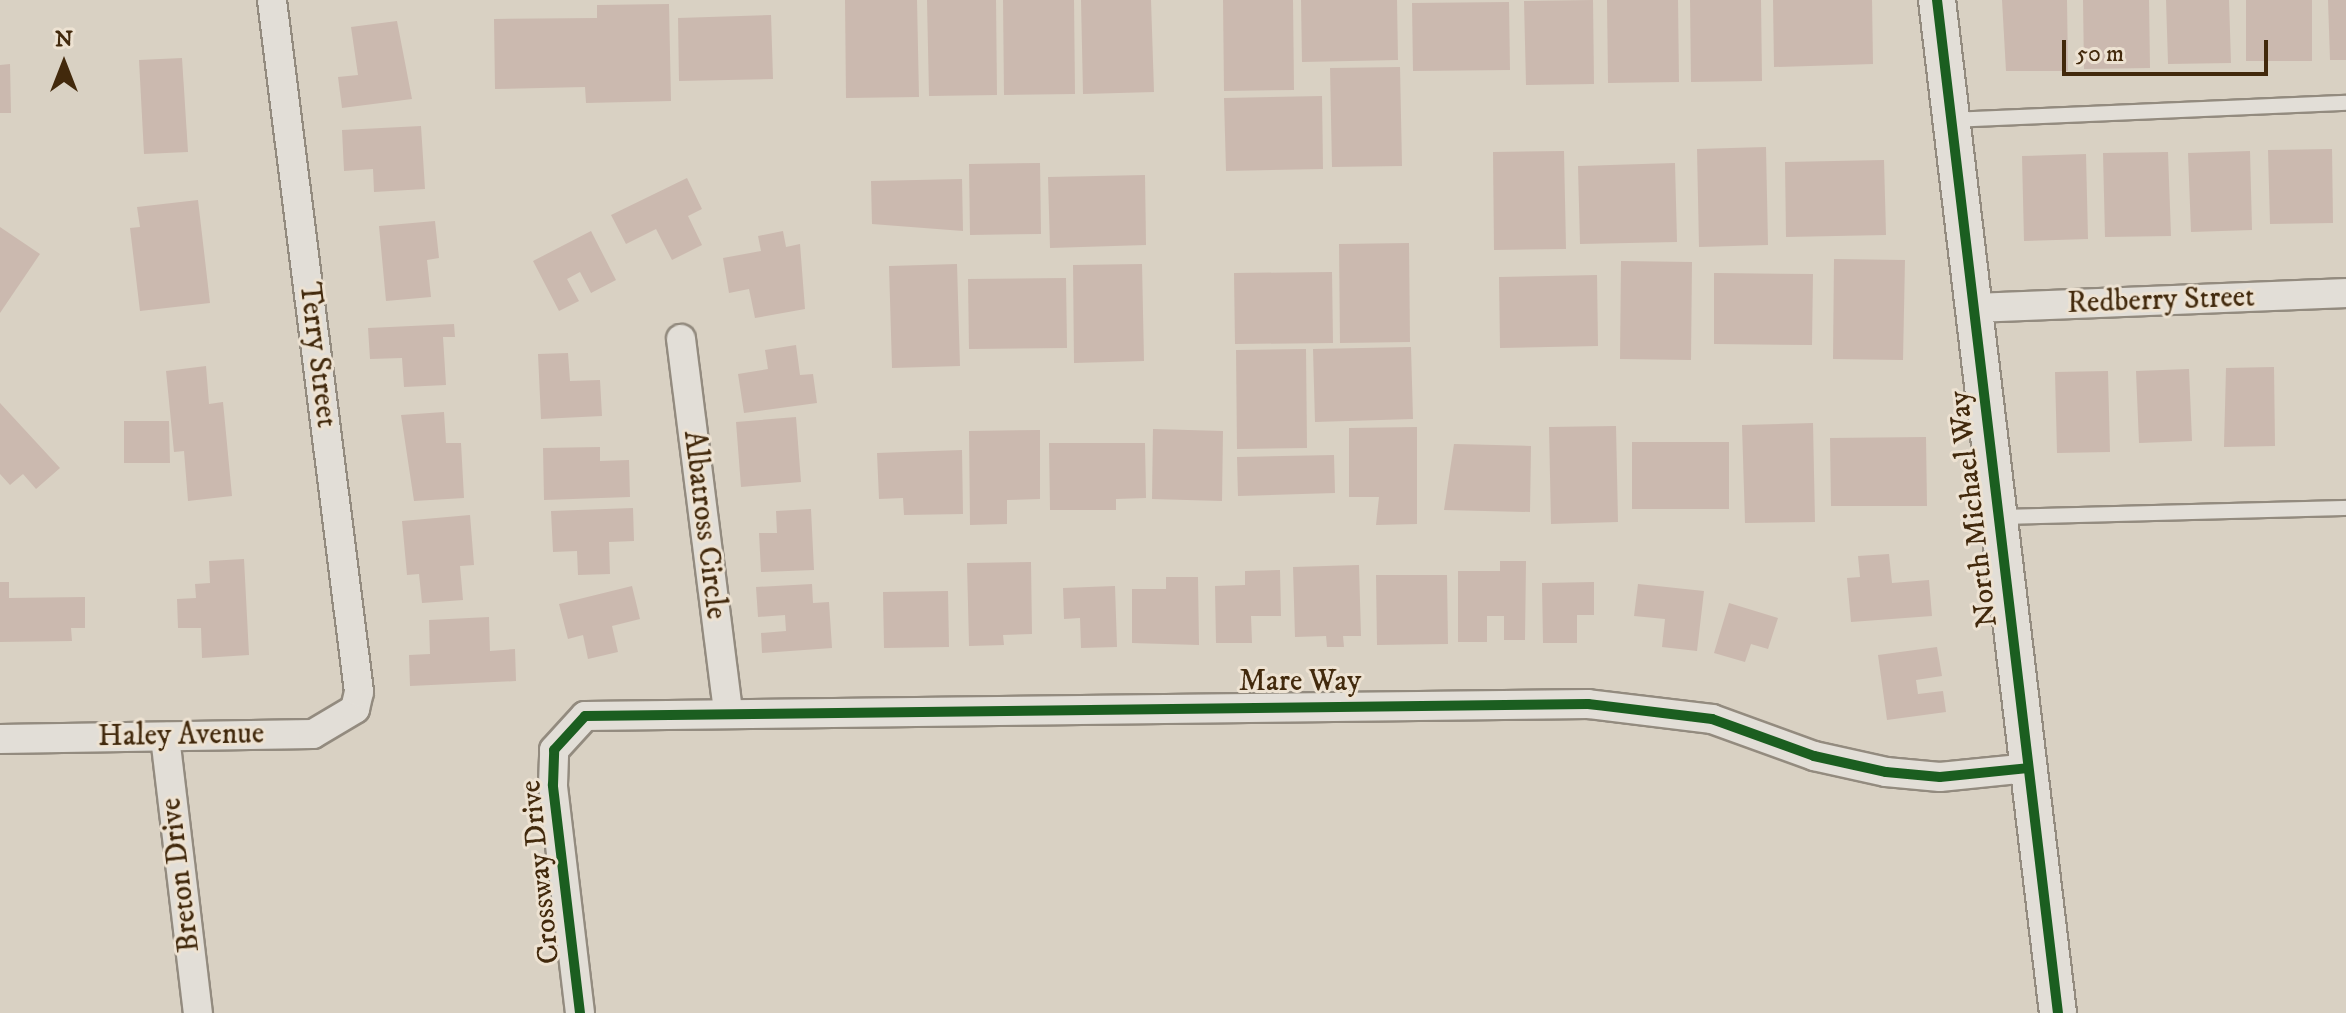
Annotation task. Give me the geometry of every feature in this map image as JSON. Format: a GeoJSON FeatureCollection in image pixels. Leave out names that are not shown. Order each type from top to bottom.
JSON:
{"type":"FeatureCollection","features":[{"type":"Feature","properties":{"kind":"street","name":"Terry Street"},"geometry":{"type":"LineString","coordinates":[[272,0],[359,692],[355,709]]}},
{"type":"Feature","properties":{"kind":"street","name":"North Michael Way"},"geometry":{"type":"LineString","coordinates":[[1937,0],[2058,1013]]}},
{"type":"Feature","properties":{"kind":"street","name":"Redberry Street"},"geometry":{"type":"LineString","coordinates":[[1976,308],[2346,293]]}},
{"type":"Feature","properties":{"kind":"street","name":"Albatross Circle"},"geometry":{"type":"LineString","coordinates":[[681,339],[728,710]]}},
{"type":"Feature","properties":{"kind":"street","name":"Mare Way"},"geometry":{"type":"LineString","coordinates":[[568,730],[585,716],[728,710],[1588,704],[1712,719],[1814,756],[1886,772],[1940,777],[2028,768]]}},
{"type":"Feature","properties":{"kind":"street","name":"Haley Avenue"},"geometry":{"type":"LineString","coordinates":[[0,739],[313,734],[355,709]]}},
{"type":"Feature","properties":{"kind":"street","name":"Crossway Drive"},"geometry":{"type":"LineString","coordinates":[[568,730],[554,750],[553,785],[580,1013]]}},
{"type":"Feature","properties":{"kind":"street","name":"Breton Drive"},"geometry":{"type":"LineString","coordinates":[[165,737],[198,1013]]}},
{"type":"Feature","properties":{"kind":"lane"},"geometry":{"type":"LineString","coordinates":[[1952,120],[2346,103]]}},
{"type":"Feature","properties":{"kind":"lane"},"geometry":{"type":"LineString","coordinates":[[1999,517],[2346,508]]}},
{"type":"Feature","properties":{"kind":"building"},"geometry":{"type":"Polygon","coordinates":[[[845,0],[917,0],[919,97],[846,98],[845,0]]]}},
{"type":"Feature","properties":{"kind":"building"},"geometry":{"type":"Polygon","coordinates":[[[927,0],[996,0],[997,95],[929,96],[927,0]]]}},
{"type":"Feature","properties":{"kind":"building"},"geometry":{"type":"Polygon","coordinates":[[[1003,0],[1074,0],[1075,94],[1004,95],[1003,0]]]}},
{"type":"Feature","properties":{"kind":"building"},"geometry":{"type":"Polygon","coordinates":[[[1081,0],[1151,0],[1154,92],[1083,94],[1081,0]]]}},
{"type":"Feature","properties":{"kind":"building"},"geometry":{"type":"Polygon","coordinates":[[[1223,0],[1293,0],[1294,90],[1224,91],[1223,0]]]}},
{"type":"Feature","properties":{"kind":"building"},"geometry":{"type":"Polygon","coordinates":[[[1301,0],[1397,0],[1398,60],[1302,62],[1301,0]]]}},
{"type":"Feature","properties":{"kind":"building"},"geometry":{"type":"Polygon","coordinates":[[[1593,0],[1594,84],[1526,85],[1524,1],[1593,0]]]}},
{"type":"Feature","properties":{"kind":"building"},"geometry":{"type":"Polygon","coordinates":[[[1607,0],[1678,0],[1679,82],[1608,83],[1607,0]]]}},
{"type":"Feature","properties":{"kind":"building"},"geometry":{"type":"Polygon","coordinates":[[[1690,0],[1761,0],[1762,81],[1691,82],[1690,0]]]}},
{"type":"Feature","properties":{"kind":"building"},"geometry":{"type":"Polygon","coordinates":[[[1773,0],[1872,0],[1873,64],[1774,67],[1773,0]]]}},
{"type":"Feature","properties":{"kind":"building"},"geometry":{"type":"Polygon","coordinates":[[[2002,0],[2067,0],[2068,71],[2006,71],[2002,0]]]}},
{"type":"Feature","properties":{"kind":"building"},"geometry":{"type":"Polygon","coordinates":[[[2083,0],[2149,0],[2150,68],[2084,69],[2083,0]]]}},
{"type":"Feature","properties":{"kind":"building"},"geometry":{"type":"Polygon","coordinates":[[[2166,0],[2229,0],[2231,63],[2168,64],[2166,0]]]}},
{"type":"Feature","properties":{"kind":"building"},"geometry":{"type":"Polygon","coordinates":[[[2246,0],[2312,0],[2312,61],[2246,61],[2246,0]]]}},
{"type":"Feature","properties":{"kind":"building"},"geometry":{"type":"Polygon","coordinates":[[[2328,0],[2346,0],[2346,60],[2330,60],[2328,0]]]}},
{"type":"Feature","properties":{"kind":"building"},"geometry":{"type":"Polygon","coordinates":[[[1509,2],[1510,70],[1413,71],[1412,3],[1509,2]]]}},
{"type":"Feature","properties":{"kind":"building"},"geometry":{"type":"Polygon","coordinates":[[[669,4],[671,101],[586,103],[585,87],[495,89],[494,19],[597,18],[597,5],[669,4]]]}},
{"type":"Feature","properties":{"kind":"building"},"geometry":{"type":"Polygon","coordinates":[[[771,15],[773,79],[679,81],[678,18],[771,15]]]}},
{"type":"Feature","properties":{"kind":"building"},"geometry":{"type":"Polygon","coordinates":[[[397,21],[412,99],[342,108],[338,77],[358,75],[351,27],[397,21]]]}},
{"type":"Feature","properties":{"kind":"building"},"geometry":{"type":"Polygon","coordinates":[[[182,58],[188,152],[144,154],[139,60],[182,58]]]}},
{"type":"Feature","properties":{"kind":"building"},"geometry":{"type":"Polygon","coordinates":[[[10,64],[11,113],[0,113],[0,65],[10,64]]]}},
{"type":"Feature","properties":{"kind":"building"},"geometry":{"type":"Polygon","coordinates":[[[1400,67],[1402,166],[1332,167],[1330,68],[1400,67]]]}},
{"type":"Feature","properties":{"kind":"building"},"geometry":{"type":"Polygon","coordinates":[[[1322,96],[1323,169],[1226,171],[1224,98],[1322,96]]]}},
{"type":"Feature","properties":{"kind":"building"},"geometry":{"type":"Polygon","coordinates":[[[421,126],[425,189],[374,192],[373,169],[344,171],[342,130],[421,126]]]}},
{"type":"Feature","properties":{"kind":"building"},"geometry":{"type":"Polygon","coordinates":[[[1766,147],[1768,245],[1699,247],[1697,149],[1766,147]]]}},
{"type":"Feature","properties":{"kind":"building"},"geometry":{"type":"Polygon","coordinates":[[[2332,149],[2333,223],[2270,224],[2268,150],[2332,149]]]}},
{"type":"Feature","properties":{"kind":"building"},"geometry":{"type":"Polygon","coordinates":[[[1564,151],[1566,249],[1494,250],[1493,152],[1564,151]]]}},
{"type":"Feature","properties":{"kind":"building"},"geometry":{"type":"Polygon","coordinates":[[[2250,151],[2252,230],[2191,232],[2188,153],[2250,151]]]}},
{"type":"Feature","properties":{"kind":"building"},"geometry":{"type":"Polygon","coordinates":[[[2168,152],[2171,236],[2105,237],[2103,153],[2168,152]]]}},
{"type":"Feature","properties":{"kind":"building"},"geometry":{"type":"Polygon","coordinates":[[[2086,154],[2088,239],[2024,241],[2022,156],[2086,154]]]}},
{"type":"Feature","properties":{"kind":"building"},"geometry":{"type":"Polygon","coordinates":[[[1884,160],[1886,235],[1786,237],[1785,162],[1884,160]]]}},
{"type":"Feature","properties":{"kind":"building"},"geometry":{"type":"Polygon","coordinates":[[[1040,163],[1041,234],[970,235],[969,164],[1040,163]]]}},
{"type":"Feature","properties":{"kind":"building"},"geometry":{"type":"Polygon","coordinates":[[[1675,163],[1677,242],[1580,244],[1578,166],[1675,163]]]}},
{"type":"Feature","properties":{"kind":"building"},"geometry":{"type":"Polygon","coordinates":[[[1145,175],[1146,245],[1050,248],[1048,177],[1145,175]]]}},
{"type":"Feature","properties":{"kind":"building"},"geometry":{"type":"Polygon","coordinates":[[[687,178],[702,209],[688,216],[702,245],[672,260],[656,229],[626,244],[611,215],[687,178]]]}},
{"type":"Feature","properties":{"kind":"building"},"geometry":{"type":"Polygon","coordinates":[[[962,179],[963,231],[872,224],[871,181],[962,179]]]}},
{"type":"Feature","properties":{"kind":"building"},"geometry":{"type":"Polygon","coordinates":[[[198,200],[210,303],[140,311],[130,228],[140,227],[137,207],[198,200]]]}},
{"type":"Feature","properties":{"kind":"building"},"geometry":{"type":"Polygon","coordinates":[[[435,221],[439,258],[427,260],[431,297],[386,301],[379,226],[435,221]]]}},
{"type":"Feature","properties":{"kind":"building"},"geometry":{"type":"Polygon","coordinates":[[[0,227],[40,254],[0,313],[0,227]]]}},
{"type":"Feature","properties":{"kind":"building"},"geometry":{"type":"Polygon","coordinates":[[[591,231],[616,280],[591,293],[580,272],[567,279],[579,301],[559,311],[533,261],[591,231]]]}},
{"type":"Feature","properties":{"kind":"building"},"geometry":{"type":"Polygon","coordinates":[[[783,231],[786,247],[800,244],[805,309],[755,318],[749,289],[729,293],[723,258],[761,251],[758,236],[783,231]]]}},
{"type":"Feature","properties":{"kind":"building"},"geometry":{"type":"Polygon","coordinates":[[[1409,243],[1410,342],[1340,343],[1339,244],[1409,243]]]}},
{"type":"Feature","properties":{"kind":"building"},"geometry":{"type":"Polygon","coordinates":[[[1834,259],[1905,260],[1903,360],[1833,359],[1834,259]]]}},
{"type":"Feature","properties":{"kind":"building"},"geometry":{"type":"Polygon","coordinates":[[[1621,261],[1692,262],[1691,360],[1620,359],[1621,261]]]}},
{"type":"Feature","properties":{"kind":"building"},"geometry":{"type":"Polygon","coordinates":[[[957,264],[960,366],[892,368],[889,266],[957,264]]]}},
{"type":"Feature","properties":{"kind":"building"},"geometry":{"type":"Polygon","coordinates":[[[1142,264],[1144,361],[1074,363],[1073,265],[1142,264]]]}},
{"type":"Feature","properties":{"kind":"building"},"geometry":{"type":"Polygon","coordinates":[[[1332,272],[1333,343],[1235,344],[1234,273],[1332,272]]]}},
{"type":"Feature","properties":{"kind":"building"},"geometry":{"type":"Polygon","coordinates":[[[1714,273],[1813,274],[1812,345],[1714,344],[1714,273]]]}},
{"type":"Feature","properties":{"kind":"building"},"geometry":{"type":"Polygon","coordinates":[[[1597,275],[1598,346],[1500,348],[1499,277],[1597,275]]]}},
{"type":"Feature","properties":{"kind":"building"},"geometry":{"type":"Polygon","coordinates":[[[1066,278],[1067,348],[969,349],[968,279],[1066,278]]]}},
{"type":"Feature","properties":{"kind":"building"},"geometry":{"type":"Polygon","coordinates":[[[454,324],[455,337],[443,337],[446,385],[404,387],[402,358],[370,359],[368,328],[454,324]]]}},
{"type":"Feature","properties":{"kind":"building"},"geometry":{"type":"Polygon","coordinates":[[[796,345],[800,375],[813,374],[817,403],[744,413],[738,374],[768,369],[765,350],[796,345]]]}},
{"type":"Feature","properties":{"kind":"building"},"geometry":{"type":"Polygon","coordinates":[[[1411,347],[1413,419],[1315,422],[1313,349],[1411,347]]]}},
{"type":"Feature","properties":{"kind":"building"},"geometry":{"type":"Polygon","coordinates":[[[1306,349],[1307,448],[1237,449],[1236,350],[1306,349]]]}},
{"type":"Feature","properties":{"kind":"building"},"geometry":{"type":"Polygon","coordinates":[[[568,353],[570,381],[600,380],[602,416],[541,419],[538,354],[568,353]]]}},
{"type":"Feature","properties":{"kind":"building"},"geometry":{"type":"Polygon","coordinates":[[[206,366],[209,404],[223,402],[232,496],[188,501],[184,451],[174,452],[166,371],[206,366]]]}},
{"type":"Feature","properties":{"kind":"building"},"geometry":{"type":"Polygon","coordinates":[[[2274,367],[2275,446],[2224,447],[2226,368],[2274,367]]]}},
{"type":"Feature","properties":{"kind":"building"},"geometry":{"type":"Polygon","coordinates":[[[2189,369],[2192,441],[2139,443],[2136,371],[2189,369]]]}},
{"type":"Feature","properties":{"kind":"building"},"geometry":{"type":"Polygon","coordinates":[[[2108,371],[2110,452],[2057,453],[2055,372],[2108,371]]]}},
{"type":"Feature","properties":{"kind":"building"},"geometry":{"type":"Polygon","coordinates":[[[0,403],[60,468],[36,489],[23,474],[10,485],[0,474],[0,403]]]}},
{"type":"Feature","properties":{"kind":"building"},"geometry":{"type":"Polygon","coordinates":[[[444,412],[446,443],[461,443],[464,498],[414,501],[401,415],[444,412]]]}},
{"type":"Feature","properties":{"kind":"building"},"geometry":{"type":"Polygon","coordinates":[[[796,417],[801,482],[741,487],[736,422],[796,417]]]}},
{"type":"Feature","properties":{"kind":"building"},"geometry":{"type":"Polygon","coordinates":[[[124,421],[169,421],[170,463],[124,463],[124,421]]]}},
{"type":"Feature","properties":{"kind":"building"},"geometry":{"type":"Polygon","coordinates":[[[1813,423],[1815,522],[1745,523],[1742,425],[1813,423]]]}},
{"type":"Feature","properties":{"kind":"building"},"geometry":{"type":"Polygon","coordinates":[[[1616,426],[1618,522],[1551,524],[1549,427],[1616,426]]]}},
{"type":"Feature","properties":{"kind":"building"},"geometry":{"type":"Polygon","coordinates":[[[1417,427],[1417,524],[1376,525],[1379,497],[1349,497],[1349,428],[1417,427]]]}},
{"type":"Feature","properties":{"kind":"building"},"geometry":{"type":"Polygon","coordinates":[[[1153,429],[1223,431],[1222,501],[1152,499],[1153,429]]]}},
{"type":"Feature","properties":{"kind":"building"},"geometry":{"type":"Polygon","coordinates":[[[1040,430],[1040,499],[1007,500],[1007,524],[970,525],[969,431],[1040,430]]]}},
{"type":"Feature","properties":{"kind":"building"},"geometry":{"type":"Polygon","coordinates":[[[1926,437],[1927,506],[1831,506],[1830,438],[1926,437]]]}},
{"type":"Feature","properties":{"kind":"building"},"geometry":{"type":"Polygon","coordinates":[[[1632,442],[1729,442],[1729,509],[1632,509],[1632,442]]]}},
{"type":"Feature","properties":{"kind":"building"},"geometry":{"type":"Polygon","coordinates":[[[1049,443],[1145,443],[1146,498],[1116,499],[1116,510],[1050,510],[1049,443]]]}},
{"type":"Feature","properties":{"kind":"building"},"geometry":{"type":"Polygon","coordinates":[[[1454,444],[1531,446],[1530,512],[1444,510],[1454,444]]]}},
{"type":"Feature","properties":{"kind":"building"},"geometry":{"type":"Polygon","coordinates":[[[600,447],[600,461],[629,460],[630,497],[544,500],[543,448],[600,447]]]}},
{"type":"Feature","properties":{"kind":"building"},"geometry":{"type":"Polygon","coordinates":[[[962,450],[963,514],[904,515],[903,498],[879,499],[877,453],[962,450]]]}},
{"type":"Feature","properties":{"kind":"building"},"geometry":{"type":"Polygon","coordinates":[[[1334,455],[1335,493],[1238,496],[1237,457],[1334,455]]]}},
{"type":"Feature","properties":{"kind":"building"},"geometry":{"type":"Polygon","coordinates":[[[633,508],[634,541],[609,542],[610,574],[578,575],[577,551],[553,552],[551,511],[633,508]]]}},
{"type":"Feature","properties":{"kind":"building"},"geometry":{"type":"Polygon","coordinates":[[[811,509],[814,570],[761,572],[759,533],[777,533],[776,511],[811,509]]]}},
{"type":"Feature","properties":{"kind":"building"},"geometry":{"type":"Polygon","coordinates":[[[470,515],[474,565],[460,566],[463,600],[422,603],[419,574],[407,575],[402,521],[470,515]]]}},
{"type":"Feature","properties":{"kind":"building"},"geometry":{"type":"Polygon","coordinates":[[[1889,554],[1892,583],[1929,580],[1932,616],[1851,622],[1847,578],[1860,577],[1858,556],[1889,554]]]}},
{"type":"Feature","properties":{"kind":"building"},"geometry":{"type":"Polygon","coordinates":[[[244,559],[249,655],[202,658],[201,628],[178,628],[177,599],[196,598],[195,584],[210,583],[209,561],[244,559]]]}},
{"type":"Feature","properties":{"kind":"building"},"geometry":{"type":"Polygon","coordinates":[[[1500,561],[1526,561],[1525,640],[1504,640],[1504,616],[1487,616],[1487,642],[1458,642],[1458,571],[1500,571],[1500,561]]]}},
{"type":"Feature","properties":{"kind":"building"},"geometry":{"type":"Polygon","coordinates":[[[1031,562],[1032,634],[1003,635],[1004,645],[969,646],[967,563],[1031,562]]]}},
{"type":"Feature","properties":{"kind":"building"},"geometry":{"type":"Polygon","coordinates":[[[1359,565],[1361,636],[1343,636],[1344,647],[1327,647],[1326,636],[1295,637],[1293,567],[1359,565]]]}},
{"type":"Feature","properties":{"kind":"building"},"geometry":{"type":"Polygon","coordinates":[[[1280,570],[1281,616],[1251,616],[1252,643],[1216,643],[1215,586],[1245,585],[1245,571],[1280,570]]]}},
{"type":"Feature","properties":{"kind":"building"},"geometry":{"type":"Polygon","coordinates":[[[1376,575],[1447,575],[1448,644],[1377,645],[1376,575]]]}},
{"type":"Feature","properties":{"kind":"building"},"geometry":{"type":"Polygon","coordinates":[[[1166,577],[1198,577],[1199,645],[1132,643],[1132,589],[1166,589],[1166,577]]]}},
{"type":"Feature","properties":{"kind":"building"},"geometry":{"type":"Polygon","coordinates":[[[0,582],[9,582],[9,598],[85,597],[85,628],[71,628],[72,641],[0,642],[0,582]]]}},
{"type":"Feature","properties":{"kind":"building"},"geometry":{"type":"Polygon","coordinates":[[[1594,582],[1594,615],[1577,615],[1577,643],[1543,643],[1542,583],[1594,582]]]}},
{"type":"Feature","properties":{"kind":"building"},"geometry":{"type":"Polygon","coordinates":[[[812,584],[813,603],[829,602],[832,648],[762,653],[761,633],[786,631],[785,615],[758,617],[756,587],[812,584]]]}},
{"type":"Feature","properties":{"kind":"building"},"geometry":{"type":"Polygon","coordinates":[[[1638,584],[1704,591],[1697,651],[1662,647],[1665,619],[1634,616],[1638,584]]]}},
{"type":"Feature","properties":{"kind":"building"},"geometry":{"type":"Polygon","coordinates":[[[632,586],[640,619],[612,626],[618,652],[588,659],[583,635],[568,639],[559,604],[632,586]]]}},
{"type":"Feature","properties":{"kind":"building"},"geometry":{"type":"Polygon","coordinates":[[[1115,586],[1117,647],[1081,648],[1080,618],[1064,619],[1063,588],[1115,586]]]}},
{"type":"Feature","properties":{"kind":"building"},"geometry":{"type":"Polygon","coordinates":[[[948,591],[949,647],[884,648],[883,592],[948,591]]]}},
{"type":"Feature","properties":{"kind":"building"},"geometry":{"type":"Polygon","coordinates":[[[1729,603],[1778,618],[1768,649],[1751,644],[1745,662],[1714,653],[1729,603]]]}},
{"type":"Feature","properties":{"kind":"building"},"geometry":{"type":"Polygon","coordinates":[[[489,617],[490,651],[515,649],[516,681],[410,686],[409,655],[430,654],[429,620],[489,617]]]}},
{"type":"Feature","properties":{"kind":"building"},"geometry":{"type":"Polygon","coordinates":[[[1937,647],[1942,676],[1916,680],[1918,694],[1943,691],[1946,712],[1887,720],[1878,655],[1937,647]]]}},
{"type":"Feature","properties":{"kind":"cycle path"},"geometry":{"type":"LineString","coordinates":[[1937,0],[2058,1013]]}},
{"type":"Feature","properties":{"kind":"cycle path"},"geometry":{"type":"LineString","coordinates":[[580,1013],[553,785],[554,750],[585,716],[1588,704],[1712,719],[1814,756],[1886,772],[1940,777],[2028,768]]}}]}
